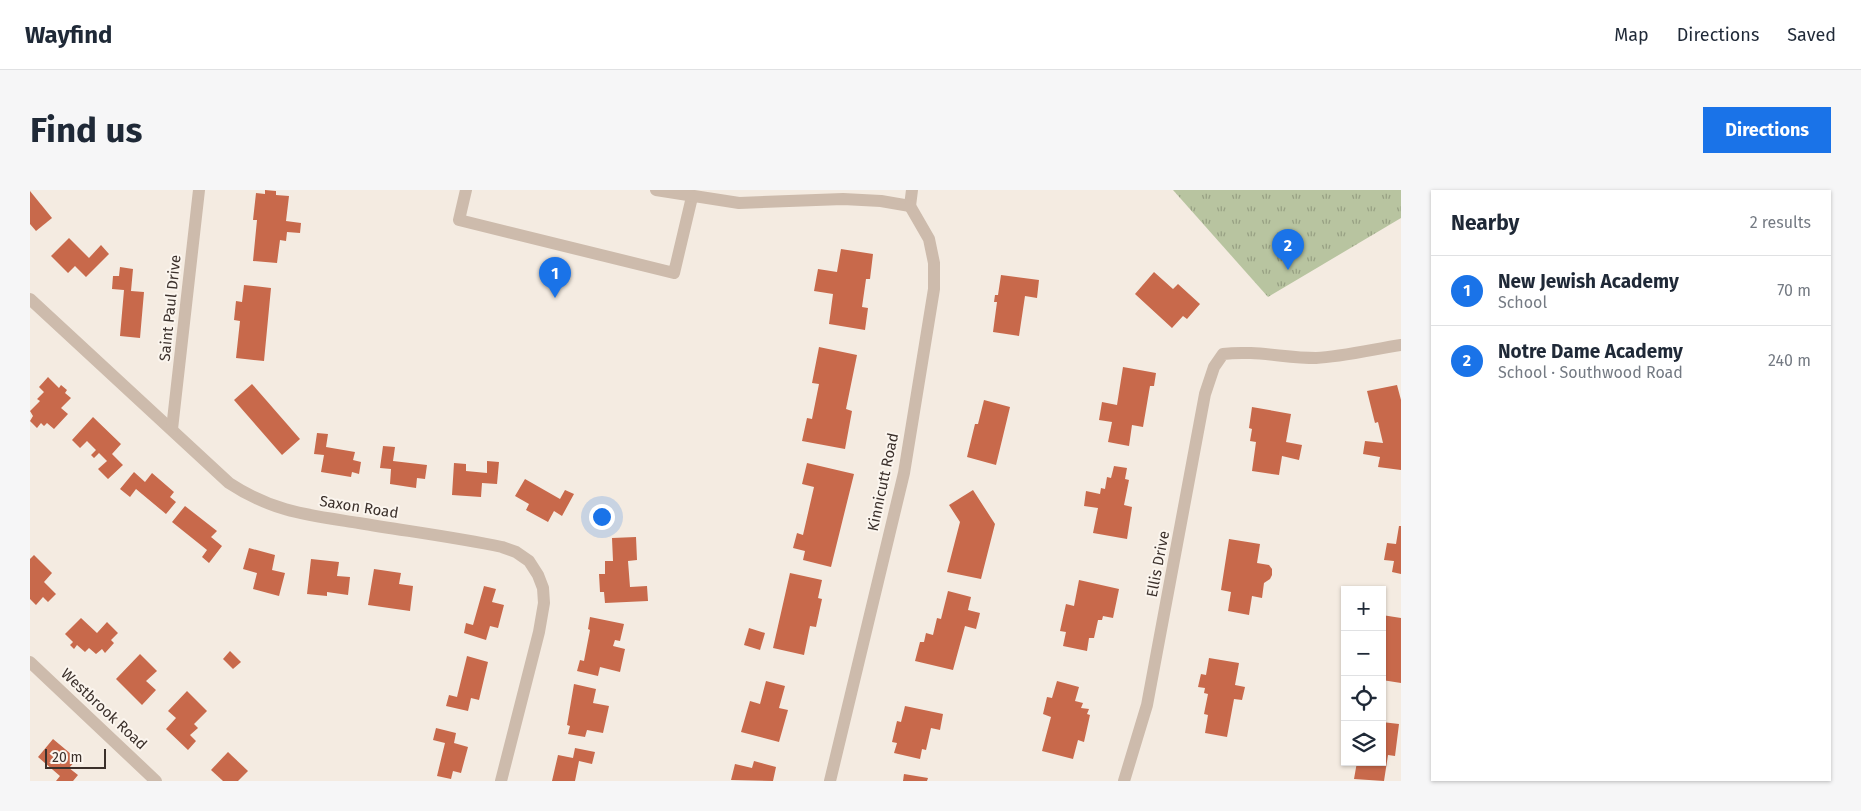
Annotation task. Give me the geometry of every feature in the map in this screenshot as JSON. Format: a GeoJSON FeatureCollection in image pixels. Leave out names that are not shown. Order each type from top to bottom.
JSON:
{"type":"FeatureCollection","features":[{"type":"Feature","properties":{"kind":"street","name":"Saint Paul Drive"},"geometry":{"type":"LineString","coordinates":[[172,429],[200,190]]}},
{"type":"Feature","properties":{"kind":"street"},"geometry":{"type":"LineString","coordinates":[[466,190],[458,220],[674,273],[692,196]]}},
{"type":"Feature","properties":{"kind":"street"},"geometry":{"type":"LineString","coordinates":[[656,190],[739,203],[843,199],[881,201],[910,206],[912,190]]}},
{"type":"Feature","properties":{"kind":"street","name":"Kinnicutt Road"},"geometry":{"type":"LineString","coordinates":[[830,781],[904,473],[934,289],[934,262],[929,238],[910,206]]}},
{"type":"Feature","properties":{"kind":"street","name":"Saxon Road"},"geometry":{"type":"LineString","coordinates":[[30,299],[229,483],[262,502],[297,513],[494,545],[516,552],[529,561],[538,575],[543,588],[542,618],[502,781]]}},
{"type":"Feature","properties":{"kind":"street","name":"Ellis Drive"},"geometry":{"type":"LineString","coordinates":[[1124,781],[1147,705],[1206,394],[1214,368],[1222,354],[1241,352],[1283,357],[1318,358],[1401,345]]}},
{"type":"Feature","properties":{"kind":"street","name":"Westbrook Road"},"geometry":{"type":"LineString","coordinates":[[30,662],[156,781]]}},
{"type":"Feature","properties":{"kind":"green space"},"geometry":{"type":"Polygon","coordinates":[[[1173,190],[1401,190],[1401,218],[1268,297],[1173,190]]]}},
{"type":"Feature","properties":{"kind":"building"},"geometry":{"type":"Polygon","coordinates":[[[265,190],[276,191],[276,195],[289,196],[286,221],[301,223],[300,233],[287,232],[286,241],[280,240],[277,263],[253,261],[257,220],[253,220],[256,193],[265,194],[265,190]]]}},
{"type":"Feature","properties":{"kind":"building"},"geometry":{"type":"Polygon","coordinates":[[[30,191],[52,218],[36,231],[30,224],[30,191]]]}},
{"type":"Feature","properties":{"kind":"building"},"geometry":{"type":"Polygon","coordinates":[[[69,238],[89,258],[101,245],[109,254],[86,277],[75,266],[68,273],[51,256],[69,238]]]}},
{"type":"Feature","properties":{"kind":"building"},"geometry":{"type":"Polygon","coordinates":[[[841,249],[873,254],[870,279],[866,279],[862,307],[868,308],[865,330],[829,324],[833,294],[814,291],[818,269],[837,272],[841,249]]]}},
{"type":"Feature","properties":{"kind":"building"},"geometry":{"type":"Polygon","coordinates":[[[120,267],[133,269],[131,291],[144,292],[140,338],[120,336],[124,290],[112,289],[113,276],[119,276],[120,267]]]}},
{"type":"Feature","properties":{"kind":"building"},"geometry":{"type":"Polygon","coordinates":[[[1154,272],[1173,289],[1178,284],[1200,304],[1187,319],[1183,316],[1172,328],[1135,294],[1154,272]]]}},
{"type":"Feature","properties":{"kind":"building"},"geometry":{"type":"Polygon","coordinates":[[[1001,275],[1039,280],[1037,298],[1025,296],[1019,336],[993,332],[997,302],[994,302],[995,295],[998,295],[1001,275]]]}},
{"type":"Feature","properties":{"kind":"building"},"geometry":{"type":"Polygon","coordinates":[[[244,285],[271,288],[264,361],[236,358],[240,321],[234,320],[236,301],[242,302],[244,285]]]}},
{"type":"Feature","properties":{"kind":"building"},"geometry":{"type":"Polygon","coordinates":[[[819,347],[857,355],[846,409],[852,411],[845,449],[802,441],[807,418],[812,419],[819,384],[812,383],[819,347]]]}},
{"type":"Feature","properties":{"kind":"building"},"geometry":{"type":"Polygon","coordinates":[[[1123,367],[1156,373],[1154,386],[1150,386],[1143,427],[1132,425],[1129,446],[1108,442],[1112,422],[1099,420],[1102,402],[1117,405],[1123,367]]]}},
{"type":"Feature","properties":{"kind":"building"},"geometry":{"type":"Polygon","coordinates":[[[48,377],[59,388],[61,385],[67,390],[65,393],[71,398],[61,408],[68,414],[54,429],[47,423],[44,426],[41,423],[37,428],[30,421],[33,416],[30,411],[40,401],[37,399],[44,392],[39,387],[48,377]]]}},
{"type":"Feature","properties":{"kind":"building"},"geometry":{"type":"Polygon","coordinates":[[[252,384],[300,439],[282,455],[234,400],[252,384]]]}},
{"type":"Feature","properties":{"kind":"building"},"geometry":{"type":"Polygon","coordinates":[[[1397,385],[1401,400],[1401,470],[1378,467],[1380,457],[1363,454],[1365,441],[1383,443],[1378,422],[1375,423],[1367,391],[1397,385]]]}},
{"type":"Feature","properties":{"kind":"building"},"geometry":{"type":"Polygon","coordinates":[[[984,400],[1010,407],[996,465],[967,457],[975,424],[978,424],[984,400]]]}},
{"type":"Feature","properties":{"kind":"building"},"geometry":{"type":"Polygon","coordinates":[[[1252,407],[1291,414],[1286,442],[1302,445],[1299,460],[1282,456],[1279,475],[1252,471],[1256,442],[1250,441],[1252,429],[1249,428],[1252,407]]]}},
{"type":"Feature","properties":{"kind":"building"},"geometry":{"type":"Polygon","coordinates":[[[93,417],[121,444],[112,454],[123,465],[108,479],[98,469],[107,461],[99,453],[94,458],[91,455],[96,450],[87,441],[80,448],[72,440],[93,417]]]}},
{"type":"Feature","properties":{"kind":"building"},"geometry":{"type":"Polygon","coordinates":[[[317,433],[328,434],[326,447],[355,452],[353,460],[361,462],[359,474],[352,472],[351,477],[321,472],[324,455],[314,454],[317,433]]]}},
{"type":"Feature","properties":{"kind":"building"},"geometry":{"type":"Polygon","coordinates":[[[383,446],[395,447],[393,461],[427,465],[425,479],[417,478],[416,488],[390,484],[391,469],[380,468],[383,446]]]}},
{"type":"Feature","properties":{"kind":"building"},"geometry":{"type":"Polygon","coordinates":[[[487,461],[499,462],[497,484],[482,483],[481,497],[452,495],[454,463],[466,464],[466,471],[487,473],[487,461]]]}},
{"type":"Feature","properties":{"kind":"building"},"geometry":{"type":"Polygon","coordinates":[[[807,463],[854,474],[831,567],[803,560],[805,551],[793,548],[797,533],[803,535],[814,487],[802,484],[807,463]]]}},
{"type":"Feature","properties":{"kind":"building"},"geometry":{"type":"Polygon","coordinates":[[[1114,466],[1127,468],[1125,479],[1129,480],[1124,505],[1132,507],[1127,539],[1093,533],[1098,508],[1084,506],[1086,491],[1100,494],[1101,488],[1105,489],[1107,477],[1111,478],[1114,466]]]}},
{"type":"Feature","properties":{"kind":"building"},"geometry":{"type":"Polygon","coordinates":[[[134,472],[145,482],[152,473],[174,492],[170,497],[176,502],[166,514],[136,489],[130,497],[120,489],[134,472]]]}},
{"type":"Feature","properties":{"kind":"building"},"geometry":{"type":"Polygon","coordinates":[[[525,479],[560,499],[565,490],[574,494],[562,516],[554,511],[548,522],[526,510],[529,504],[515,496],[525,479]]]}},
{"type":"Feature","properties":{"kind":"building"},"geometry":{"type":"Polygon","coordinates":[[[973,490],[995,524],[981,579],[947,572],[960,522],[949,505],[973,490]]]}},
{"type":"Feature","properties":{"kind":"building"},"geometry":{"type":"Polygon","coordinates":[[[185,506],[217,531],[211,537],[222,546],[209,563],[202,557],[207,550],[172,522],[185,506]]]}},
{"type":"Feature","properties":{"kind":"building"},"geometry":{"type":"Polygon","coordinates":[[[1399,526],[1401,526],[1401,574],[1392,572],[1394,561],[1384,560],[1387,543],[1396,544],[1399,526]]]}},
{"type":"Feature","properties":{"kind":"building"},"geometry":{"type":"Polygon","coordinates":[[[636,537],[637,560],[628,561],[630,587],[647,586],[648,601],[605,603],[604,592],[600,592],[599,574],[605,574],[605,561],[613,561],[612,538],[636,537]]]}},
{"type":"Feature","properties":{"kind":"building"},"geometry":{"type":"Polygon","coordinates":[[[1229,539],[1260,544],[1257,563],[1269,565],[1272,569],[1270,579],[1264,583],[1262,598],[1252,596],[1249,615],[1228,611],[1231,592],[1221,590],[1229,539]]]}},
{"type":"Feature","properties":{"kind":"building"},"geometry":{"type":"Polygon","coordinates":[[[249,548],[275,555],[272,570],[285,573],[279,596],[253,589],[257,573],[243,569],[249,548]]]}},
{"type":"Feature","properties":{"kind":"building"},"geometry":{"type":"Polygon","coordinates":[[[34,555],[52,573],[44,582],[56,594],[48,602],[43,597],[36,605],[30,599],[30,559],[34,555]]]}},
{"type":"Feature","properties":{"kind":"building"},"geometry":{"type":"Polygon","coordinates":[[[311,559],[339,562],[337,576],[350,577],[348,595],[327,592],[327,596],[307,594],[311,559]]]}},
{"type":"Feature","properties":{"kind":"building"},"geometry":{"type":"Polygon","coordinates":[[[374,569],[401,573],[399,584],[413,586],[410,611],[368,605],[374,569]]]}},
{"type":"Feature","properties":{"kind":"building"},"geometry":{"type":"Polygon","coordinates":[[[790,573],[822,580],[818,598],[822,599],[816,627],[810,626],[804,655],[773,648],[790,573]]]}},
{"type":"Feature","properties":{"kind":"building"},"geometry":{"type":"Polygon","coordinates":[[[1079,580],[1119,589],[1113,618],[1103,616],[1102,620],[1098,620],[1094,638],[1089,638],[1087,651],[1063,646],[1066,632],[1060,631],[1066,604],[1074,606],[1079,580]]]}},
{"type":"Feature","properties":{"kind":"building"},"geometry":{"type":"Polygon","coordinates":[[[484,586],[496,589],[492,602],[504,605],[498,628],[490,626],[486,640],[464,633],[466,623],[473,625],[484,586]]]}},
{"type":"Feature","properties":{"kind":"building"},"geometry":{"type":"Polygon","coordinates":[[[948,591],[971,597],[968,610],[980,613],[976,629],[965,626],[953,670],[915,661],[920,642],[924,642],[926,633],[933,635],[937,618],[941,619],[948,591]]]}},
{"type":"Feature","properties":{"kind":"building"},"geometry":{"type":"Polygon","coordinates":[[[1386,616],[1401,618],[1401,683],[1386,681],[1386,616]]]}},
{"type":"Feature","properties":{"kind":"building"},"geometry":{"type":"Polygon","coordinates":[[[590,617],[624,624],[620,641],[615,640],[613,646],[625,649],[620,672],[600,667],[598,676],[577,671],[580,660],[584,661],[590,630],[588,629],[590,617]]]}},
{"type":"Feature","properties":{"kind":"building"},"geometry":{"type":"Polygon","coordinates":[[[81,618],[97,633],[107,622],[118,633],[111,640],[114,643],[105,653],[102,649],[96,654],[89,648],[85,652],[77,645],[74,649],[70,645],[73,642],[65,634],[81,618]]]}},
{"type":"Feature","properties":{"kind":"building"},"geometry":{"type":"Polygon","coordinates":[[[749,628],[765,633],[760,650],[744,645],[749,628]]]}},
{"type":"Feature","properties":{"kind":"building"},"geometry":{"type":"Polygon","coordinates":[[[230,651],[241,662],[233,669],[223,659],[230,651]]]}},
{"type":"Feature","properties":{"kind":"building"},"geometry":{"type":"Polygon","coordinates":[[[140,654],[157,671],[146,681],[156,690],[142,705],[116,679],[140,654]]]}},
{"type":"Feature","properties":{"kind":"building"},"geometry":{"type":"Polygon","coordinates":[[[467,656],[488,662],[479,700],[471,698],[468,711],[446,706],[449,695],[457,697],[467,656]]]}},
{"type":"Feature","properties":{"kind":"building"},"geometry":{"type":"Polygon","coordinates":[[[1209,658],[1239,663],[1235,685],[1245,687],[1242,700],[1234,699],[1227,737],[1205,733],[1208,715],[1204,714],[1208,694],[1204,693],[1205,688],[1198,687],[1201,674],[1206,675],[1209,658]]]}},
{"type":"Feature","properties":{"kind":"building"},"geometry":{"type":"Polygon","coordinates":[[[766,681],[785,686],[779,708],[788,710],[779,742],[741,732],[750,701],[760,704],[766,681]]]}},
{"type":"Feature","properties":{"kind":"building"},"geometry":{"type":"Polygon","coordinates":[[[1057,681],[1079,687],[1075,701],[1083,703],[1081,708],[1089,709],[1087,714],[1090,715],[1084,742],[1078,740],[1073,759],[1042,751],[1051,717],[1043,714],[1047,697],[1052,698],[1057,681]]]}},
{"type":"Feature","properties":{"kind":"building"},"geometry":{"type":"Polygon","coordinates":[[[574,684],[596,689],[593,703],[609,706],[603,733],[587,730],[585,737],[568,734],[570,726],[567,725],[574,684]]]}},
{"type":"Feature","properties":{"kind":"building"},"geometry":{"type":"Polygon","coordinates":[[[187,691],[207,711],[194,724],[198,728],[190,735],[196,741],[188,750],[166,729],[176,718],[168,711],[187,691]]]}},
{"type":"Feature","properties":{"kind":"building"},"geometry":{"type":"Polygon","coordinates":[[[905,706],[943,714],[940,730],[931,728],[926,750],[922,749],[920,759],[894,753],[897,743],[892,742],[897,721],[901,722],[905,706]]]}},
{"type":"Feature","properties":{"kind":"building"},"geometry":{"type":"Polygon","coordinates":[[[1386,722],[1399,724],[1395,756],[1388,755],[1384,781],[1354,779],[1356,766],[1386,766],[1386,722]]]}},
{"type":"Feature","properties":{"kind":"building"},"geometry":{"type":"Polygon","coordinates":[[[436,728],[456,733],[454,743],[468,747],[461,773],[453,771],[451,779],[437,776],[445,743],[433,740],[436,728]]]}},
{"type":"Feature","properties":{"kind":"building"},"geometry":{"type":"Polygon","coordinates":[[[53,739],[77,759],[69,768],[78,775],[73,781],[56,781],[60,776],[38,757],[53,739]]]}},
{"type":"Feature","properties":{"kind":"building"},"geometry":{"type":"Polygon","coordinates":[[[575,748],[595,752],[592,764],[579,761],[575,781],[552,781],[558,755],[573,758],[575,748]]]}},
{"type":"Feature","properties":{"kind":"building"},"geometry":{"type":"Polygon","coordinates":[[[228,752],[248,771],[238,781],[223,781],[211,770],[228,752]]]}},
{"type":"Feature","properties":{"kind":"building"},"geometry":{"type":"Polygon","coordinates":[[[754,761],[776,767],[773,781],[731,780],[735,764],[752,768],[754,761]]]}},
{"type":"Feature","properties":{"kind":"building"},"geometry":{"type":"Polygon","coordinates":[[[904,774],[928,778],[927,781],[903,781],[904,774]]]}},
{"type":"Feature","properties":{"kind":"place","name":"Notre Dame Academy"},"geometry":{"type":"Point","coordinates":[1288,270]}},
{"type":"Feature","properties":{"kind":"place","name":"New Jewish Academy"},"geometry":{"type":"Point","coordinates":[555,298]}}]}
